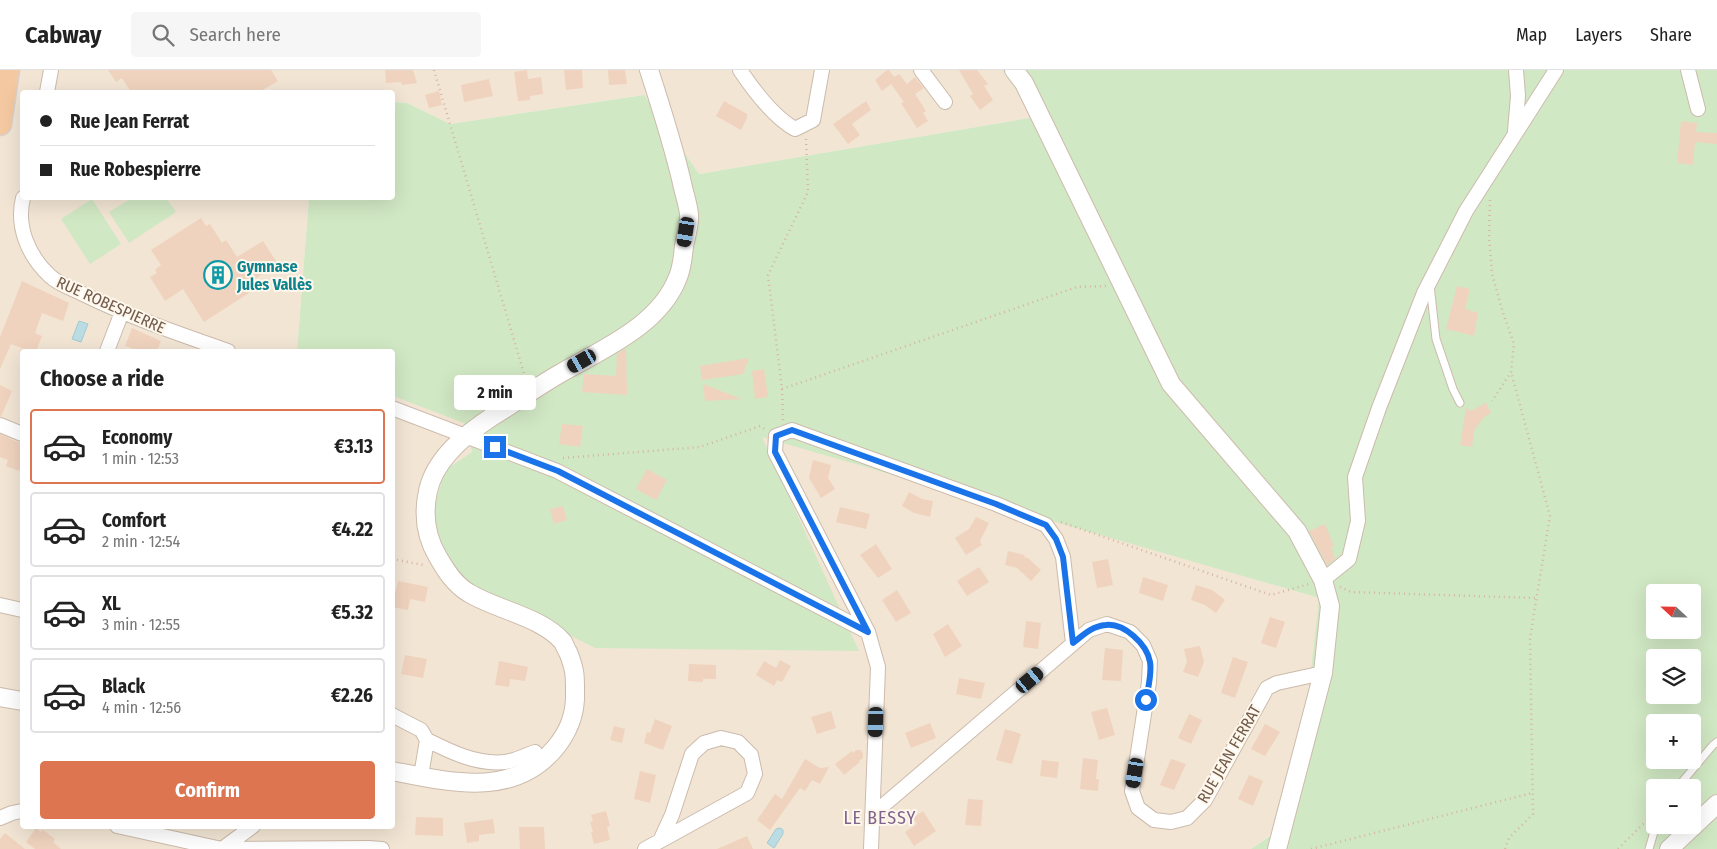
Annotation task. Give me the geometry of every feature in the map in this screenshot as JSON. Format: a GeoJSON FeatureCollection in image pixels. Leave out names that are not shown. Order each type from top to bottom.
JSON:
{"type":"FeatureCollection","features":[{"type":"Feature","properties":{"kind":"highway"},"geometry":{"type":"LineString","coordinates":[[0,124],[8,70]]}},
{"type":"Feature","properties":{"kind":"street"},"geometry":{"type":"LineString","coordinates":[[47,90],[51,70]]}},
{"type":"Feature","properties":{"kind":"street"},"geometry":{"type":"LineString","coordinates":[[395,771],[470,784],[501,780],[522,774],[545,761],[566,734],[574,710],[575,670],[564,643],[533,621],[489,604],[467,592],[450,577],[431,545],[426,527],[428,489],[436,470],[444,458],[477,426],[529,393],[631,334],[664,303],[678,277],[689,216],[672,143],[649,70]]}},
{"type":"Feature","properties":{"kind":"street"},"geometry":{"type":"LineString","coordinates":[[740,70],[783,122],[795,129],[813,120],[822,70]]}},
{"type":"Feature","properties":{"kind":"street"},"geometry":{"type":"LineString","coordinates":[[921,70],[945,102]]}},
{"type":"Feature","properties":{"kind":"street"},"geometry":{"type":"LineString","coordinates":[[1014,70],[1024,83],[1171,384],[1297,531],[1323,580],[1330,606],[1323,673],[1277,849]]}},
{"type":"Feature","properties":{"kind":"street"},"geometry":{"type":"LineString","coordinates":[[1514,134],[1518,96],[1516,70]]}},
{"type":"Feature","properties":{"kind":"street"},"geometry":{"type":"LineString","coordinates":[[1323,580],[1349,559],[1358,522],[1355,477],[1379,408],[1430,282],[1466,210],[1556,70]]}},
{"type":"Feature","properties":{"kind":"street"},"geometry":{"type":"LineString","coordinates":[[1688,70],[1698,109]]}},
{"type":"Feature","properties":{"kind":"street","name":"RUE ROBESPIERRE"},"geometry":{"type":"LineString","coordinates":[[23,200],[20,224],[27,245],[37,263],[51,278],[122,312],[168,331],[222,349]]}},
{"type":"Feature","properties":{"kind":"street"},"geometry":{"type":"LineString","coordinates":[[108,349],[122,312]]}},
{"type":"Feature","properties":{"kind":"street"},"geometry":{"type":"LineString","coordinates":[[395,409],[558,471],[868,632]]}},
{"type":"Feature","properties":{"kind":"street"},"geometry":{"type":"LineString","coordinates":[[0,425],[20,433]]}},
{"type":"Feature","properties":{"kind":"street"},"geometry":{"type":"LineString","coordinates":[[871,849],[878,667],[868,632],[775,452],[776,436],[792,430],[996,504],[1046,525],[1056,539],[1063,557],[1073,643]]}},
{"type":"Feature","properties":{"kind":"street"},"geometry":{"type":"LineString","coordinates":[[0,605],[20,610]]}},
{"type":"Feature","properties":{"kind":"street","name":"RUE JEAN FERRAT"},"geometry":{"type":"LineString","coordinates":[[872,815],[1073,643],[1089,630],[1107,624],[1130,632],[1143,645],[1150,661],[1149,682],[1132,791],[1138,808],[1154,820],[1171,822],[1187,818],[1205,800],[1267,688],[1277,683],[1323,673]]}},
{"type":"Feature","properties":{"kind":"street"},"geometry":{"type":"LineString","coordinates":[[0,697],[20,701]]}},
{"type":"Feature","properties":{"kind":"street"},"geometry":{"type":"LineString","coordinates":[[395,717],[449,751],[481,762],[506,762],[535,752]]}},
{"type":"Feature","properties":{"kind":"street"},"geometry":{"type":"LineString","coordinates":[[421,776],[424,735]]}},
{"type":"Feature","properties":{"kind":"street"},"geometry":{"type":"LineString","coordinates":[[645,849],[660,842],[747,793],[755,774],[751,755],[738,742],[721,738],[704,743],[692,754],[672,815],[660,842]]}},
{"type":"Feature","properties":{"kind":"street"},"geometry":{"type":"LineString","coordinates":[[1669,849],[1717,804]]}},
{"type":"Feature","properties":{"kind":"street"},"geometry":{"type":"LineString","coordinates":[[0,818],[20,811]]}},
{"type":"Feature","properties":{"kind":"street"},"geometry":{"type":"LineString","coordinates":[[131,829],[222,849],[373,849]]}},
{"type":"Feature","properties":{"kind":"street"},"geometry":{"type":"LineString","coordinates":[[222,849],[249,829]]}},
{"type":"Feature","properties":{"kind":"lane"},"geometry":{"type":"LineString","coordinates":[[1430,282],[1436,339],[1453,389],[1460,403]]}},
{"type":"Feature","properties":{"kind":"lane"},"geometry":{"type":"LineString","coordinates":[[1685,779],[1717,742]]}},
{"type":"Feature","properties":{"kind":"lane"},"geometry":{"type":"LineString","coordinates":[[1649,849],[1653,834]]}},
{"type":"Feature","properties":{"kind":"path"},"geometry":{"type":"LineString","coordinates":[[434,70],[529,393]]}},
{"type":"Feature","properties":{"kind":"path"},"geometry":{"type":"LineString","coordinates":[[562,459],[700,447],[760,426],[776,436],[783,420],[782,389],[768,275],[808,192],[806,124]]}},
{"type":"Feature","properties":{"kind":"path"},"geometry":{"type":"LineString","coordinates":[[1490,198],[1489,236],[1492,274],[1514,344],[1511,372],[1550,516],[1530,638],[1533,814],[1509,838],[1505,849]]}},
{"type":"Feature","properties":{"kind":"path"},"geometry":{"type":"LineString","coordinates":[[782,389],[1076,287],[1123,286]]}},
{"type":"Feature","properties":{"kind":"path"},"geometry":{"type":"LineString","coordinates":[[1492,401],[1511,372]]}},
{"type":"Feature","properties":{"kind":"path"},"geometry":{"type":"LineString","coordinates":[[1046,525],[1051,518],[1271,595],[1323,580],[1351,592],[1536,598]]}},
{"type":"Feature","properties":{"kind":"path"},"geometry":{"type":"LineString","coordinates":[[395,560],[426,565],[440,561]]}},
{"type":"Feature","properties":{"kind":"path"},"geometry":{"type":"LineString","coordinates":[[1311,849],[1533,793]]}},
{"type":"Feature","properties":{"kind":"path"},"geometry":{"type":"LineString","coordinates":[[1618,849],[1646,821]]}},
{"type":"Feature","properties":{"kind":"shaded area"},"geometry":{"type":"Polygon","coordinates":[[[0,70],[1002,70],[1035,117],[699,174],[643,95],[450,124],[407,103],[395,102],[395,90],[20,90],[20,200],[309,200],[297,349],[20,349],[20,829],[395,829],[395,397],[464,422],[472,452],[445,470],[762,436],[1319,598],[1309,686],[1273,833],[1251,849],[0,849],[0,70]]]}},
{"type":"Feature","properties":{"kind":"green space"},"geometry":{"type":"Polygon","coordinates":[[[1002,70],[1717,70],[1717,849],[1251,849],[1274,833],[1309,686],[1319,598],[762,437],[859,651],[595,648],[459,579],[443,552],[432,515],[445,470],[472,452],[464,423],[395,397],[395,349],[297,349],[309,200],[395,200],[395,102],[407,103],[450,124],[644,95],[699,174],[1035,117],[1002,70]]]}},
{"type":"Feature","properties":{"kind":"green space"},"geometry":{"type":"Polygon","coordinates":[[[93,200],[121,244],[90,264],[61,219],[93,200]]]}},
{"type":"Feature","properties":{"kind":"green space"},"geometry":{"type":"Polygon","coordinates":[[[129,200],[167,200],[176,212],[129,243],[109,212],[129,200]]]}},
{"type":"Feature","properties":{"kind":"water"},"geometry":{"type":"Polygon","coordinates":[[[79,321],[88,324],[81,342],[72,339],[79,321]]]}},
{"type":"Feature","properties":{"kind":"water"},"geometry":{"type":"Polygon","coordinates":[[[780,828],[783,830],[783,834],[774,848],[767,843],[776,829],[780,828]]]}},
{"type":"Feature","properties":{"kind":"building"},"geometry":{"type":"Polygon","coordinates":[[[108,70],[271,70],[278,81],[262,90],[130,90],[122,78],[116,82],[108,70]]]}},
{"type":"Feature","properties":{"kind":"building"},"geometry":{"type":"Polygon","coordinates":[[[385,70],[413,70],[417,83],[402,85],[401,82],[386,83],[385,70]]]}},
{"type":"Feature","properties":{"kind":"building"},"geometry":{"type":"Polygon","coordinates":[[[527,70],[528,79],[541,77],[543,94],[530,96],[530,100],[518,101],[514,72],[527,70]]]}},
{"type":"Feature","properties":{"kind":"building"},"geometry":{"type":"Polygon","coordinates":[[[564,70],[582,70],[583,88],[566,90],[564,70]]]}},
{"type":"Feature","properties":{"kind":"building"},"geometry":{"type":"Polygon","coordinates":[[[608,70],[625,70],[627,84],[609,85],[608,70]]]}},
{"type":"Feature","properties":{"kind":"building"},"geometry":{"type":"Polygon","coordinates":[[[887,70],[894,77],[899,74],[907,84],[915,77],[924,88],[915,94],[926,111],[923,113],[928,121],[917,128],[901,103],[904,102],[891,84],[882,91],[875,80],[887,70]]]}},
{"type":"Feature","properties":{"kind":"building"},"geometry":{"type":"Polygon","coordinates":[[[959,70],[977,70],[988,84],[984,86],[993,100],[980,110],[970,96],[973,94],[959,70]]]}},
{"type":"Feature","properties":{"kind":"building"},"geometry":{"type":"Polygon","coordinates":[[[489,79],[493,96],[464,102],[461,85],[489,79]]]}},
{"type":"Feature","properties":{"kind":"building"},"geometry":{"type":"Polygon","coordinates":[[[439,91],[442,105],[429,108],[425,95],[439,91]]]}},
{"type":"Feature","properties":{"kind":"building"},"geometry":{"type":"Polygon","coordinates":[[[724,101],[747,114],[741,130],[716,116],[724,101]]]}},
{"type":"Feature","properties":{"kind":"building"},"geometry":{"type":"Polygon","coordinates":[[[866,101],[871,110],[852,124],[860,135],[848,144],[833,124],[866,101]]]}},
{"type":"Feature","properties":{"kind":"building"},"geometry":{"type":"Polygon","coordinates":[[[1681,121],[1697,123],[1696,132],[1717,133],[1717,144],[1695,142],[1693,165],[1677,163],[1681,121]]]}},
{"type":"Feature","properties":{"kind":"building","name":"Gymnase Jules Vallès"},"geometry":{"type":"Polygon","coordinates":[[[201,218],[206,226],[210,224],[222,243],[226,240],[237,257],[263,241],[278,264],[245,285],[249,293],[204,322],[183,289],[165,301],[150,277],[157,273],[155,270],[161,265],[151,250],[201,218]]]}},
{"type":"Feature","properties":{"kind":"building"},"geometry":{"type":"Polygon","coordinates":[[[22,281],[69,303],[63,321],[42,313],[35,333],[42,336],[37,349],[24,349],[11,344],[0,369],[0,337],[22,281]]]}},
{"type":"Feature","properties":{"kind":"building"},"geometry":{"type":"Polygon","coordinates":[[[1457,286],[1470,289],[1465,309],[1478,313],[1474,336],[1446,329],[1457,286]]]}},
{"type":"Feature","properties":{"kind":"building"},"geometry":{"type":"Polygon","coordinates":[[[132,328],[161,341],[158,349],[133,349],[125,346],[132,328]]]}},
{"type":"Feature","properties":{"kind":"building"},"geometry":{"type":"Polygon","coordinates":[[[626,348],[627,395],[582,392],[584,374],[616,376],[617,354],[626,348]]]}},
{"type":"Feature","properties":{"kind":"building"},"geometry":{"type":"Polygon","coordinates":[[[749,358],[743,374],[702,380],[700,366],[749,358]]]}},
{"type":"Feature","properties":{"kind":"building"},"geometry":{"type":"Polygon","coordinates":[[[764,369],[768,397],[755,399],[752,371],[764,369]]]}},
{"type":"Feature","properties":{"kind":"building"},"geometry":{"type":"Polygon","coordinates":[[[703,384],[742,399],[705,401],[703,384]]]}},
{"type":"Feature","properties":{"kind":"building"},"geometry":{"type":"Polygon","coordinates":[[[0,385],[12,391],[1,417],[0,416],[0,385]]]}},
{"type":"Feature","properties":{"kind":"building"},"geometry":{"type":"Polygon","coordinates":[[[1486,403],[1491,413],[1483,418],[1474,431],[1472,447],[1460,445],[1466,408],[1471,411],[1486,403]]]}},
{"type":"Feature","properties":{"kind":"building"},"geometry":{"type":"Polygon","coordinates":[[[562,424],[583,426],[580,447],[559,444],[562,424]]]}},
{"type":"Feature","properties":{"kind":"building"},"geometry":{"type":"Polygon","coordinates":[[[0,434],[20,443],[19,471],[6,466],[8,460],[0,457],[0,434]]]}},
{"type":"Feature","properties":{"kind":"building"},"geometry":{"type":"Polygon","coordinates":[[[813,460],[831,465],[828,478],[835,489],[821,498],[809,478],[813,460]]]}},
{"type":"Feature","properties":{"kind":"building"},"geometry":{"type":"Polygon","coordinates":[[[647,469],[667,480],[656,500],[636,489],[647,469]]]}},
{"type":"Feature","properties":{"kind":"building"},"geometry":{"type":"Polygon","coordinates":[[[909,492],[922,499],[933,501],[930,517],[914,513],[902,506],[909,492]]]}},
{"type":"Feature","properties":{"kind":"building"},"geometry":{"type":"Polygon","coordinates":[[[563,506],[567,520],[554,524],[550,509],[563,506]]]}},
{"type":"Feature","properties":{"kind":"building"},"geometry":{"type":"Polygon","coordinates":[[[840,507],[870,514],[866,529],[836,522],[840,507]]]}},
{"type":"Feature","properties":{"kind":"building"},"geometry":{"type":"Polygon","coordinates":[[[976,517],[989,523],[980,541],[982,545],[966,555],[955,538],[969,529],[976,517]]]}},
{"type":"Feature","properties":{"kind":"building"},"geometry":{"type":"Polygon","coordinates":[[[1325,524],[1334,546],[1331,547],[1335,559],[1327,565],[1309,531],[1325,524]]]}},
{"type":"Feature","properties":{"kind":"building"},"geometry":{"type":"Polygon","coordinates":[[[876,544],[892,569],[878,578],[860,555],[876,544]]]}},
{"type":"Feature","properties":{"kind":"building"},"geometry":{"type":"Polygon","coordinates":[[[1008,551],[1025,555],[1024,557],[1028,558],[1041,570],[1031,581],[1017,568],[1005,565],[1008,551]]]}},
{"type":"Feature","properties":{"kind":"building"},"geometry":{"type":"Polygon","coordinates":[[[1108,559],[1113,585],[1097,588],[1092,562],[1108,559]]]}},
{"type":"Feature","properties":{"kind":"building"},"geometry":{"type":"Polygon","coordinates":[[[979,567],[989,582],[967,596],[957,581],[979,567]]]}},
{"type":"Feature","properties":{"kind":"building"},"geometry":{"type":"Polygon","coordinates":[[[1143,577],[1168,585],[1163,601],[1139,593],[1143,577]]]}},
{"type":"Feature","properties":{"kind":"building"},"geometry":{"type":"Polygon","coordinates":[[[398,581],[428,587],[425,602],[410,599],[408,610],[395,608],[395,594],[398,581]]]}},
{"type":"Feature","properties":{"kind":"building"},"geometry":{"type":"Polygon","coordinates":[[[1196,585],[1212,590],[1225,600],[1216,613],[1205,605],[1191,600],[1196,585]]]}},
{"type":"Feature","properties":{"kind":"building"},"geometry":{"type":"Polygon","coordinates":[[[897,590],[911,613],[896,622],[882,600],[897,590]]]}},
{"type":"Feature","properties":{"kind":"building"},"geometry":{"type":"Polygon","coordinates":[[[1270,617],[1285,622],[1276,648],[1261,643],[1270,617]]]}},
{"type":"Feature","properties":{"kind":"building"},"geometry":{"type":"Polygon","coordinates":[[[1026,621],[1041,623],[1038,649],[1023,647],[1026,621]]]}},
{"type":"Feature","properties":{"kind":"building"},"geometry":{"type":"Polygon","coordinates":[[[948,624],[962,646],[945,657],[933,634],[948,624]]]}},
{"type":"Feature","properties":{"kind":"building"},"geometry":{"type":"Polygon","coordinates":[[[1200,646],[1204,662],[1198,677],[1183,672],[1187,662],[1184,649],[1200,646]]]}},
{"type":"Feature","properties":{"kind":"building"},"geometry":{"type":"Polygon","coordinates":[[[1105,648],[1123,650],[1121,681],[1102,680],[1105,648]]]}},
{"type":"Feature","properties":{"kind":"building"},"geometry":{"type":"Polygon","coordinates":[[[405,655],[427,659],[423,678],[401,674],[405,655]]]}},
{"type":"Feature","properties":{"kind":"building"},"geometry":{"type":"Polygon","coordinates":[[[1233,657],[1248,662],[1235,698],[1221,693],[1233,657]]]}},
{"type":"Feature","properties":{"kind":"building"},"geometry":{"type":"Polygon","coordinates":[[[780,660],[791,666],[782,682],[777,680],[774,686],[756,675],[764,661],[776,668],[780,660]]]}},
{"type":"Feature","properties":{"kind":"building"},"geometry":{"type":"Polygon","coordinates":[[[499,661],[528,667],[525,681],[510,679],[509,687],[495,685],[499,661]]]}},
{"type":"Feature","properties":{"kind":"building"},"geometry":{"type":"Polygon","coordinates":[[[689,664],[716,665],[716,679],[703,679],[703,682],[688,681],[689,664]]]}},
{"type":"Feature","properties":{"kind":"building"},"geometry":{"type":"Polygon","coordinates":[[[959,678],[985,683],[981,699],[956,694],[959,678]]]}},
{"type":"Feature","properties":{"kind":"building"},"geometry":{"type":"Polygon","coordinates":[[[1107,708],[1115,735],[1099,740],[1091,712],[1107,708]]]}},
{"type":"Feature","properties":{"kind":"building"},"geometry":{"type":"Polygon","coordinates":[[[831,711],[836,728],[817,734],[811,717],[831,711]]]}},
{"type":"Feature","properties":{"kind":"building"},"geometry":{"type":"Polygon","coordinates":[[[1189,714],[1202,720],[1191,744],[1178,738],[1189,714]]]}},
{"type":"Feature","properties":{"kind":"building"},"geometry":{"type":"Polygon","coordinates":[[[655,719],[672,726],[663,750],[644,743],[647,732],[650,733],[655,719]]]}},
{"type":"Feature","properties":{"kind":"building"},"geometry":{"type":"Polygon","coordinates":[[[930,723],[936,738],[911,748],[905,733],[930,723]]]}},
{"type":"Feature","properties":{"kind":"building"},"geometry":{"type":"Polygon","coordinates":[[[1265,724],[1280,732],[1265,756],[1251,749],[1265,724]]]}},
{"type":"Feature","properties":{"kind":"building"},"geometry":{"type":"Polygon","coordinates":[[[614,726],[625,729],[622,743],[610,740],[614,726]]]}},
{"type":"Feature","properties":{"kind":"building"},"geometry":{"type":"Polygon","coordinates":[[[1005,729],[1021,734],[1012,764],[996,760],[1005,729]]]}},
{"type":"Feature","properties":{"kind":"building"},"geometry":{"type":"Polygon","coordinates":[[[856,750],[861,750],[863,758],[844,775],[835,764],[856,750]]]}},
{"type":"Feature","properties":{"kind":"building"},"geometry":{"type":"Polygon","coordinates":[[[1083,758],[1098,760],[1096,779],[1099,779],[1098,791],[1080,789],[1083,758]]]}},
{"type":"Feature","properties":{"kind":"building"},"geometry":{"type":"Polygon","coordinates":[[[805,759],[820,768],[829,767],[820,784],[812,780],[805,791],[800,788],[770,830],[757,820],[775,794],[782,799],[805,759]]]}},
{"type":"Feature","properties":{"kind":"building"},"geometry":{"type":"Polygon","coordinates":[[[1171,759],[1186,764],[1174,790],[1160,785],[1171,759]]]}},
{"type":"Feature","properties":{"kind":"building"},"geometry":{"type":"Polygon","coordinates":[[[1042,760],[1059,762],[1057,778],[1040,776],[1042,760]]]}},
{"type":"Feature","properties":{"kind":"building"},"geometry":{"type":"Polygon","coordinates":[[[640,771],[656,775],[650,803],[634,799],[640,771]]]}},
{"type":"Feature","properties":{"kind":"building"},"geometry":{"type":"Polygon","coordinates":[[[1249,775],[1263,781],[1253,806],[1238,799],[1249,775]]]}},
{"type":"Feature","properties":{"kind":"building"},"geometry":{"type":"Polygon","coordinates":[[[968,799],[983,800],[981,826],[965,825],[968,799]]]}},
{"type":"Feature","properties":{"kind":"building"},"geometry":{"type":"Polygon","coordinates":[[[606,811],[610,826],[607,827],[610,840],[594,844],[591,832],[593,832],[590,822],[593,821],[591,815],[606,811]]]}},
{"type":"Feature","properties":{"kind":"building"},"geometry":{"type":"Polygon","coordinates":[[[923,811],[936,831],[914,846],[905,832],[917,824],[913,818],[923,811]]]}},
{"type":"Feature","properties":{"kind":"building"},"geometry":{"type":"Polygon","coordinates":[[[416,817],[443,818],[443,836],[415,835],[416,817]]]}},
{"type":"Feature","properties":{"kind":"building"},"geometry":{"type":"Polygon","coordinates":[[[493,819],[495,833],[479,835],[479,841],[467,843],[464,823],[493,819]]]}},
{"type":"Feature","properties":{"kind":"building"},"geometry":{"type":"Polygon","coordinates":[[[519,827],[544,827],[545,849],[520,849],[519,827]]]}},
{"type":"Feature","properties":{"kind":"building"},"geometry":{"type":"Polygon","coordinates":[[[35,829],[41,832],[43,830],[55,839],[53,842],[61,849],[35,849],[26,842],[35,829]]]}},
{"type":"Feature","properties":{"kind":"building"},"geometry":{"type":"Polygon","coordinates":[[[5,833],[25,849],[0,849],[0,839],[5,833]]]}},
{"type":"Feature","properties":{"kind":"building"},"geometry":{"type":"Polygon","coordinates":[[[747,836],[753,849],[717,849],[747,836]]]}},
{"type":"Feature","properties":{"kind":"place","name":"Gymnase Jules Vallès"},"geometry":{"type":"Point","coordinates":[218,275]}},
{"type":"Feature","properties":{"kind":"district","name":"LE BESSY"},"geometry":{"type":"Point","coordinates":[880,818]}},
{"type":"Feature","properties":{"kind":"route"},"geometry":{"type":"LineString","coordinates":[[495,447],[558,471],[868,632],[775,452],[776,436],[792,430],[996,504],[1046,525],[1056,539],[1063,557],[1073,643],[1089,630],[1107,624],[1130,632],[1143,645],[1150,661],[1146,700]]}}]}
